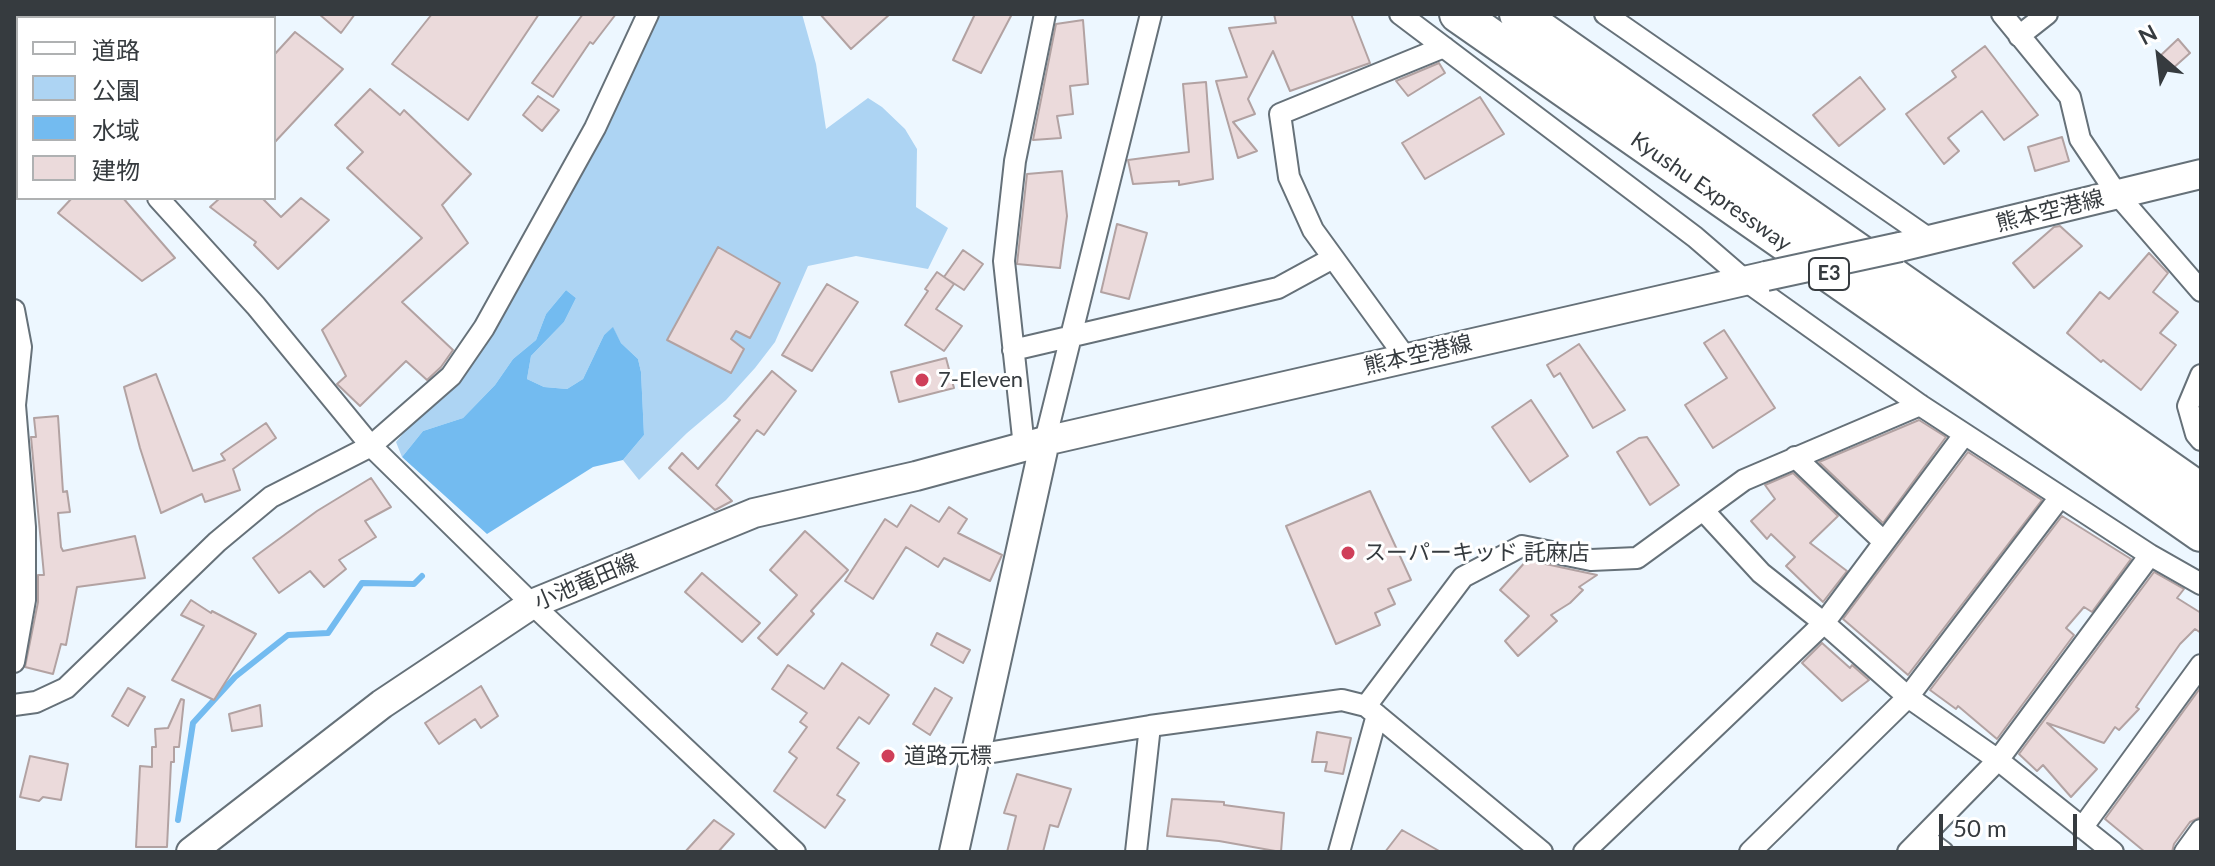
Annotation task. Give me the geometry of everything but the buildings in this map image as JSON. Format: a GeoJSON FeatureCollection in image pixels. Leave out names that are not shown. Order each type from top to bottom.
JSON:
{"type":"FeatureCollection","features":[{"type":"Feature","properties":{"kind":"highway","name":"Kyushu Expressway"},"geometry":{"type":"LineString","coordinates":[[1458,14],[2201,533]]}},
{"type":"Feature","properties":{"kind":"highway","name":"Kyushu Expressway"},"geometry":{"type":"LineString","coordinates":[[1518,14],[2201,492]]}},
{"type":"Feature","properties":{"kind":"main road","name":"熊本空港線"},"geometry":{"type":"LineString","coordinates":[[1035,444],[1931,240],[2201,174]]}},
{"type":"Feature","properties":{"kind":"main road","name":"小池竜田線"},"geometry":{"type":"LineString","coordinates":[[191,852],[382,704],[532,604],[754,513],[916,476],[1035,444]]}},
{"type":"Feature","properties":{"kind":"main road"},"geometry":{"type":"LineString","coordinates":[[954,852],[1019,566],[1035,444]]}},
{"type":"Feature","properties":{"kind":"street"},"geometry":{"type":"LineString","coordinates":[[14,705],[36,702],[66,688],[217,542],[271,497],[371,446],[451,376],[484,328],[595,128],[648,14]]}},
{"type":"Feature","properties":{"kind":"street"},"geometry":{"type":"LineString","coordinates":[[1035,444],[1013,350],[1004,261],[1015,161],[1045,14]]}},
{"type":"Feature","properties":{"kind":"street"},"geometry":{"type":"LineString","coordinates":[[1035,444],[1071,337],[1151,14]]}},
{"type":"Feature","properties":{"kind":"street"},"geometry":{"type":"LineString","coordinates":[[1400,14],[1695,237],[1756,278],[1920,405],[2150,555],[2201,584]]}},
{"type":"Feature","properties":{"kind":"street"},"geometry":{"type":"LineString","coordinates":[[1605,14],[1931,240]]}},
{"type":"Feature","properties":{"kind":"street"},"geometry":{"type":"LineString","coordinates":[[2002,14],[2070,97],[2080,139],[2117,194],[2201,291]]}},
{"type":"Feature","properties":{"kind":"street"},"geometry":{"type":"LineString","coordinates":[[2019,36],[2047,14]]}},
{"type":"Feature","properties":{"kind":"street"},"geometry":{"type":"LineString","coordinates":[[1406,358],[1313,230],[1289,177],[1280,114],[1444,47]]}},
{"type":"Feature","properties":{"kind":"street"},"geometry":{"type":"LineString","coordinates":[[160,200],[256,306],[371,446],[532,604],[795,852]]}},
{"type":"Feature","properties":{"kind":"street"},"geometry":{"type":"LineString","coordinates":[[1013,350],[1278,288],[1333,258]]}},
{"type":"Feature","properties":{"kind":"street"},"geometry":{"type":"LineString","coordinates":[[14,310],[21,347],[15,405],[25,542],[25,600],[14,662]]}},
{"type":"Feature","properties":{"kind":"street"},"geometry":{"type":"LineString","coordinates":[[2201,375],[2188,406],[2196,434],[2201,440]]}},
{"type":"Feature","properties":{"kind":"street"},"geometry":{"type":"LineString","coordinates":[[1339,852],[1372,711],[1463,577],[1522,546],[1591,560],[1637,558],[1744,480],[1920,405]]}},
{"type":"Feature","properties":{"kind":"street"},"geometry":{"type":"LineString","coordinates":[[1584,852],[1824,623],[1964,435]]}},
{"type":"Feature","properties":{"kind":"street"},"geometry":{"type":"LineString","coordinates":[[1795,457],[1884,542]]}},
{"type":"Feature","properties":{"kind":"street"},"geometry":{"type":"LineString","coordinates":[[1750,852],[1908,697],[2060,497]]}},
{"type":"Feature","properties":{"kind":"street"},"geometry":{"type":"LineString","coordinates":[[1703,510],[1761,573],[1824,623],[1908,697],[1998,760],[2113,852]]}},
{"type":"Feature","properties":{"kind":"street"},"geometry":{"type":"LineString","coordinates":[[1943,852],[1916,845],[1998,760],[2150,555]]}},
{"type":"Feature","properties":{"kind":"street"},"geometry":{"type":"LineString","coordinates":[[2082,828],[2201,665]]}},
{"type":"Feature","properties":{"kind":"street"},"geometry":{"type":"LineString","coordinates":[[975,755],[1150,726],[1342,700],[1372,711],[1542,852]]}},
{"type":"Feature","properties":{"kind":"street"},"geometry":{"type":"LineString","coordinates":[[1136,852],[1150,726]]}},
{"type":"Feature","properties":{"kind":"street"},"geometry":{"type":"LineString","coordinates":[[2185,852],[2201,830]]}},
{"type":"Feature","properties":{"kind":"green space"},"geometry":{"type":"Polygon","coordinates":[[[648,14],[802,14],[816,64],[826,129],[868,98],[905,129],[917,149],[916,207],[948,228],[928,269],[856,256],[808,266],[775,342],[755,368],[726,400],[639,480],[623,460],[644,435],[641,372],[638,359],[621,343],[613,328],[604,335],[583,379],[567,389],[544,387],[527,379],[531,356],[564,322],[576,298],[566,290],[546,314],[536,340],[513,359],[495,385],[463,418],[423,431],[402,457],[396,442],[451,376],[648,14]]]}},
{"type":"Feature","properties":{"kind":"water"},"geometry":{"type":"Polygon","coordinates":[[[566,290],[576,298],[564,322],[531,356],[527,379],[544,387],[567,389],[583,379],[604,335],[613,327],[621,343],[638,359],[644,435],[623,460],[593,467],[487,534],[402,457],[423,431],[463,418],[495,385],[513,359],[536,340],[546,314],[566,290]]]}},
{"type":"Feature","properties":{"kind":"waterway"},"geometry":{"type":"LineString","coordinates":[[178,820],[193,723],[235,677],[288,635],[328,633],[362,583],[414,584],[422,576]]}},
{"type":"Feature","properties":{"kind":"place","name":"7-Eleven"},"geometry":{"type":"Point","coordinates":[922,380]}},
{"type":"Feature","properties":{"kind":"place","name":"スーパーキッド 託麻店"},"geometry":{"type":"Point","coordinates":[1348,553]}},
{"type":"Feature","properties":{"kind":"place","name":"道路元標"},"geometry":{"type":"Point","coordinates":[888,756]}}]}
